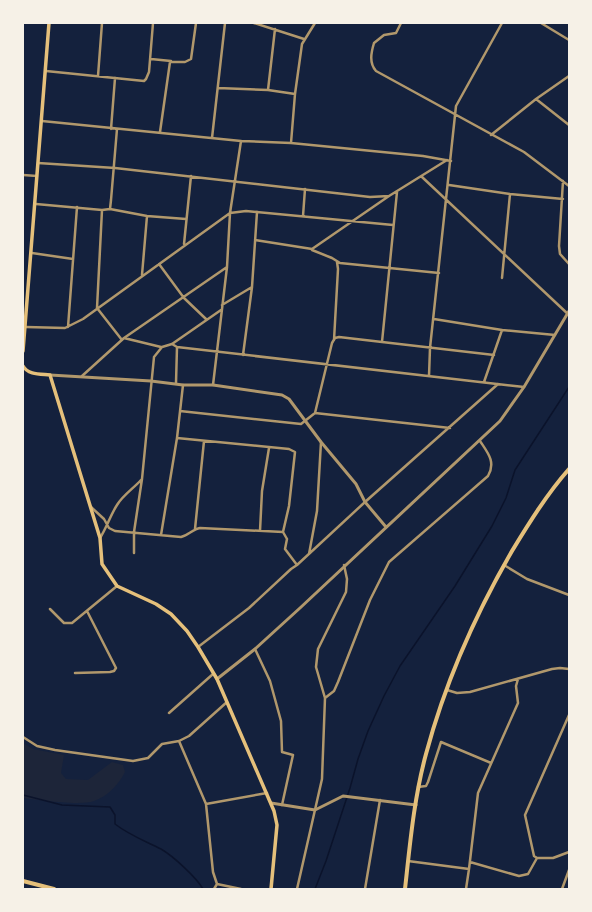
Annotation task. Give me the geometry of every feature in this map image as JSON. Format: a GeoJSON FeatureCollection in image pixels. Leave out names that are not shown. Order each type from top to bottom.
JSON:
{"type":"FeatureCollection","features":[{"type":"Feature","properties":{"kind":"highway"},"geometry":{"type":"LineString","coordinates":[[404,889],[418,787],[426,754],[447,689],[474,622],[504,565],[546,499],[569,469]]}},
{"type":"Feature","properties":{"kind":"highway"},"geometry":{"type":"LineString","coordinates":[[23,881],[54,889]]}},
{"type":"Feature","properties":{"kind":"main road"},"geometry":{"type":"LineString","coordinates":[[23,351],[36,204],[49,23]]}},
{"type":"Feature","properties":{"kind":"main road"},"geometry":{"type":"LineString","coordinates":[[23,366],[28,372],[50,375],[74,449],[89,505],[100,538],[102,564],[117,586],[156,604],[171,614],[187,631],[217,679],[271,803],[277,825],[271,889]]}},
{"type":"Feature","properties":{"kind":"street"},"geometry":{"type":"LineString","coordinates":[[98,76],[102,23]]}},
{"type":"Feature","properties":{"kind":"street"},"geometry":{"type":"LineString","coordinates":[[46,71],[139,80],[146,79],[151,59],[153,23]]}},
{"type":"Feature","properties":{"kind":"street"},"geometry":{"type":"LineString","coordinates":[[151,59],[185,62],[191,59],[196,23]]}},
{"type":"Feature","properties":{"kind":"street"},"geometry":{"type":"LineString","coordinates":[[212,138],[225,23]]}},
{"type":"Feature","properties":{"kind":"street"},"geometry":{"type":"LineString","coordinates":[[254,23],[304,39]]}},
{"type":"Feature","properties":{"kind":"street"},"geometry":{"type":"LineString","coordinates":[[291,143],[294,94],[304,39],[315,23]]}},
{"type":"Feature","properties":{"kind":"street"},"geometry":{"type":"LineString","coordinates":[[401,23],[396,33],[384,35],[374,43],[371,58],[373,68],[376,71],[524,152],[569,186]]}},
{"type":"Feature","properties":{"kind":"street"},"geometry":{"type":"LineString","coordinates":[[429,376],[430,348],[449,185],[449,160],[458,101],[479,67],[502,23]]}},
{"type":"Feature","properties":{"kind":"street"},"geometry":{"type":"LineString","coordinates":[[540,23],[569,40]]}},
{"type":"Feature","properties":{"kind":"street"},"geometry":{"type":"LineString","coordinates":[[268,90],[275,30]]}},
{"type":"Feature","properties":{"kind":"street"},"geometry":{"type":"LineString","coordinates":[[160,132],[171,61]]}},
{"type":"Feature","properties":{"kind":"street"},"geometry":{"type":"LineString","coordinates":[[491,135],[536,98],[569,76]]}},
{"type":"Feature","properties":{"kind":"street"},"geometry":{"type":"LineString","coordinates":[[115,78],[110,129],[118,129]]}},
{"type":"Feature","properties":{"kind":"street"},"geometry":{"type":"LineString","coordinates":[[218,88],[268,90],[294,94]]}},
{"type":"Feature","properties":{"kind":"street"},"geometry":{"type":"LineString","coordinates":[[536,98],[569,125]]}},
{"type":"Feature","properties":{"kind":"street"},"geometry":{"type":"LineString","coordinates":[[42,121],[241,141],[291,143],[449,160]]}},
{"type":"Feature","properties":{"kind":"street"},"geometry":{"type":"LineString","coordinates":[[110,209],[118,129]]}},
{"type":"Feature","properties":{"kind":"street"},"geometry":{"type":"LineString","coordinates":[[213,385],[227,267],[230,213],[241,141]]}},
{"type":"Feature","properties":{"kind":"street"},"geometry":{"type":"LineString","coordinates":[[312,250],[389,196],[449,160]]}},
{"type":"Feature","properties":{"kind":"street"},"geometry":{"type":"LineString","coordinates":[[38,163],[115,168],[370,197],[389,196]]}},
{"type":"Feature","properties":{"kind":"street"},"geometry":{"type":"LineString","coordinates":[[23,175],[37,176]]}},
{"type":"Feature","properties":{"kind":"street"},"geometry":{"type":"LineString","coordinates":[[184,244],[191,176]]}},
{"type":"Feature","properties":{"kind":"street"},"geometry":{"type":"LineString","coordinates":[[217,679],[255,649],[501,420],[524,387],[568,313],[446,201],[422,177]]}},
{"type":"Feature","properties":{"kind":"street"},"geometry":{"type":"LineString","coordinates":[[563,181],[558,246],[560,254],[569,264]]}},
{"type":"Feature","properties":{"kind":"street"},"geometry":{"type":"LineString","coordinates":[[449,185],[510,194],[562,199]]}},
{"type":"Feature","properties":{"kind":"street"},"geometry":{"type":"LineString","coordinates":[[303,216],[305,189]]}},
{"type":"Feature","properties":{"kind":"street"},"geometry":{"type":"LineString","coordinates":[[382,342],[390,269],[392,225],[397,192]]}},
{"type":"Feature","properties":{"kind":"street"},"geometry":{"type":"LineString","coordinates":[[502,278],[510,194]]}},
{"type":"Feature","properties":{"kind":"street"},"geometry":{"type":"LineString","coordinates":[[36,204],[102,210],[110,209],[119,212],[146,216],[186,219]]}},
{"type":"Feature","properties":{"kind":"street"},"geometry":{"type":"LineString","coordinates":[[68,327],[77,207]]}},
{"type":"Feature","properties":{"kind":"street"},"geometry":{"type":"LineString","coordinates":[[102,210],[97,308],[123,339],[162,347],[172,344],[221,310]]}},
{"type":"Feature","properties":{"kind":"street"},"geometry":{"type":"LineString","coordinates":[[26,327],[68,327],[230,213],[246,211],[392,225]]}},
{"type":"Feature","properties":{"kind":"street"},"geometry":{"type":"LineString","coordinates":[[243,355],[252,287],[257,212]]}},
{"type":"Feature","properties":{"kind":"street"},"geometry":{"type":"LineString","coordinates":[[142,276],[146,216]]}},
{"type":"Feature","properties":{"kind":"street"},"geometry":{"type":"LineString","coordinates":[[255,240],[312,250],[336,260],[340,264],[439,273]]}},
{"type":"Feature","properties":{"kind":"street"},"geometry":{"type":"LineString","coordinates":[[32,253],[74,259]]}},
{"type":"Feature","properties":{"kind":"street"},"geometry":{"type":"LineString","coordinates":[[180,411],[297,425],[306,421],[316,413],[334,340],[338,269],[336,260]]}},
{"type":"Feature","properties":{"kind":"street"},"geometry":{"type":"LineString","coordinates":[[159,264],[184,298],[206,319]]}},
{"type":"Feature","properties":{"kind":"street"},"geometry":{"type":"LineString","coordinates":[[82,376],[123,339],[227,267]]}},
{"type":"Feature","properties":{"kind":"street"},"geometry":{"type":"LineString","coordinates":[[222,305],[252,287]]}},
{"type":"Feature","properties":{"kind":"street"},"geometry":{"type":"LineString","coordinates":[[434,319],[502,330],[555,335]]}},
{"type":"Feature","properties":{"kind":"street"},"geometry":{"type":"LineString","coordinates":[[484,382],[502,330]]}},
{"type":"Feature","properties":{"kind":"street"},"geometry":{"type":"LineString","coordinates":[[334,340],[339,337],[494,355]]}},
{"type":"Feature","properties":{"kind":"street"},"geometry":{"type":"LineString","coordinates":[[172,344],[177,347],[524,387]]}},
{"type":"Feature","properties":{"kind":"street"},"geometry":{"type":"LineString","coordinates":[[134,553],[134,532],[142,479],[154,357],[162,347]]}},
{"type":"Feature","properties":{"kind":"street"},"geometry":{"type":"LineString","coordinates":[[176,383],[177,347]]}},
{"type":"Feature","properties":{"kind":"street"},"geometry":{"type":"LineString","coordinates":[[50,375],[151,381],[183,385],[213,385],[282,395],[289,399],[321,442],[356,484],[365,502],[386,527]]}},
{"type":"Feature","properties":{"kind":"street"},"geometry":{"type":"LineString","coordinates":[[198,647],[224,629],[498,384]]}},
{"type":"Feature","properties":{"kind":"street"},"geometry":{"type":"LineString","coordinates":[[161,535],[177,438],[183,385]]}},
{"type":"Feature","properties":{"kind":"street"},"geometry":{"type":"LineString","coordinates":[[316,413],[450,428]]}},
{"type":"Feature","properties":{"kind":"street"},"geometry":{"type":"LineString","coordinates":[[177,438],[292,450],[295,454],[286,526],[283,532],[286,539],[285,549],[297,565]]}},
{"type":"Feature","properties":{"kind":"street"},"geometry":{"type":"LineString","coordinates":[[89,505],[112,530],[181,537],[187,536],[195,528],[204,441]]}},
{"type":"Feature","properties":{"kind":"street"},"geometry":{"type":"LineString","coordinates":[[325,698],[334,691],[370,600],[389,562],[488,476],[492,470],[492,461],[480,441]]}},
{"type":"Feature","properties":{"kind":"street"},"geometry":{"type":"LineString","coordinates":[[308,554],[317,511],[321,442]]}},
{"type":"Feature","properties":{"kind":"street"},"geometry":{"type":"LineString","coordinates":[[260,531],[262,491],[269,448]]}},
{"type":"Feature","properties":{"kind":"street"},"geometry":{"type":"LineString","coordinates":[[100,538],[106,529],[106,523],[117,505],[142,479]]}},
{"type":"Feature","properties":{"kind":"street"},"geometry":{"type":"LineString","coordinates":[[195,528],[283,532]]}},
{"type":"Feature","properties":{"kind":"street"},"geometry":{"type":"LineString","coordinates":[[297,889],[322,779],[325,698],[317,674],[316,658],[318,649],[346,592],[347,579],[344,565]]}},
{"type":"Feature","properties":{"kind":"street"},"geometry":{"type":"LineString","coordinates":[[504,565],[527,579],[569,595]]}},
{"type":"Feature","properties":{"kind":"street"},"geometry":{"type":"LineString","coordinates":[[50,609],[61,621],[67,624],[72,623],[117,586]]}},
{"type":"Feature","properties":{"kind":"street"},"geometry":{"type":"LineString","coordinates":[[75,673],[114,672],[116,668],[87,610]]}},
{"type":"Feature","properties":{"kind":"street"},"geometry":{"type":"LineString","coordinates":[[255,649],[270,681],[282,720],[282,752],[292,756],[282,805]]}},
{"type":"Feature","properties":{"kind":"street"},"geometry":{"type":"LineString","coordinates":[[447,689],[463,693],[552,669],[569,669]]}},
{"type":"Feature","properties":{"kind":"street"},"geometry":{"type":"LineString","coordinates":[[169,713],[213,674]]}},
{"type":"Feature","properties":{"kind":"street"},"geometry":{"type":"LineString","coordinates":[[466,889],[477,796],[518,703],[516,686],[518,678]]}},
{"type":"Feature","properties":{"kind":"street"},"geometry":{"type":"LineString","coordinates":[[23,737],[37,746],[55,750],[133,761],[148,758],[162,744],[179,741],[189,736],[227,702]]}},
{"type":"Feature","properties":{"kind":"street"},"geometry":{"type":"LineString","coordinates":[[569,715],[525,815],[528,836],[534,856],[537,858],[553,858],[569,852]]}},
{"type":"Feature","properties":{"kind":"street"},"geometry":{"type":"LineString","coordinates":[[179,741],[206,804],[213,872],[217,884],[214,889]]}},
{"type":"Feature","properties":{"kind":"street"},"geometry":{"type":"LineString","coordinates":[[418,787],[426,786],[441,742],[491,763]]}},
{"type":"Feature","properties":{"kind":"street"},"geometry":{"type":"LineString","coordinates":[[206,804],[266,793]]}},
{"type":"Feature","properties":{"kind":"street"},"geometry":{"type":"LineString","coordinates":[[271,803],[315,810],[343,796],[416,805]]}},
{"type":"Feature","properties":{"kind":"street"},"geometry":{"type":"LineString","coordinates":[[365,889],[380,800]]}},
{"type":"Feature","properties":{"kind":"street"},"geometry":{"type":"LineString","coordinates":[[470,862],[519,876],[528,874],[537,858]]}},
{"type":"Feature","properties":{"kind":"street"},"geometry":{"type":"LineString","coordinates":[[408,861],[469,869]]}},
{"type":"Feature","properties":{"kind":"street"},"geometry":{"type":"LineString","coordinates":[[562,889],[569,870]]}},
{"type":"Feature","properties":{"kind":"street"},"geometry":{"type":"LineString","coordinates":[[217,884],[241,889]]}},
{"type":"Feature","properties":{"kind":"shaded area"},"geometry":{"type":"Polygon","coordinates":[[[23,743],[33,749],[64,755],[61,773],[66,779],[88,780],[112,762],[123,765],[125,772],[112,790],[94,801],[70,803],[23,798],[23,743]]]}},
{"type":"Feature","properties":{"kind":"waterway"},"geometry":{"type":"LineString","coordinates":[[315,889],[326,861],[368,731],[384,696],[400,666],[455,586],[492,526],[506,498],[515,470],[569,387]]}},
{"type":"Feature","properties":{"kind":"waterway"},"geometry":{"type":"LineString","coordinates":[[23,795],[62,805],[110,807],[115,815],[115,824],[131,835],[166,852],[190,873],[203,889]]}}]}
